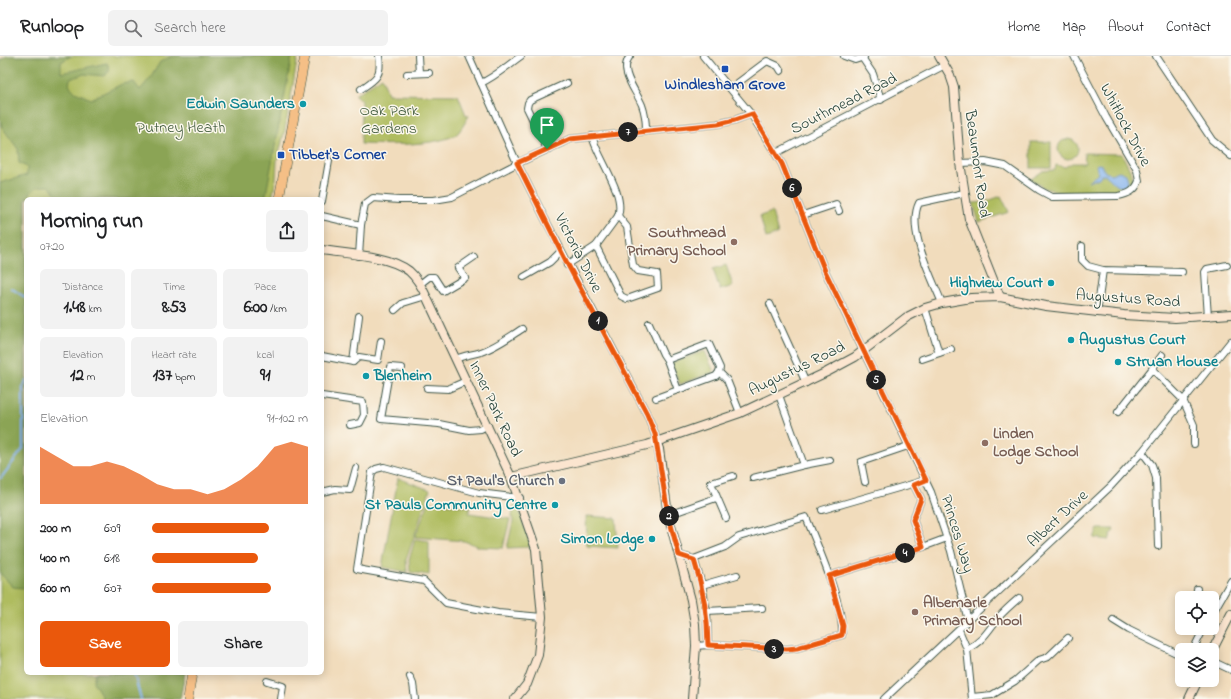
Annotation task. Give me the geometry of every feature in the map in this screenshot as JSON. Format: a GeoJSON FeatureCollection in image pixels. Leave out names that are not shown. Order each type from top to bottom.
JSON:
{"type":"FeatureCollection","features":[{"type":"Feature","properties":{"kind":"main road"},"geometry":{"type":"LineString","coordinates":[[279,197],[305,56]]}},
{"type":"Feature","properties":{"kind":"main road"},"geometry":{"type":"LineString","coordinates":[[188,699],[192,675]]}},
{"type":"Feature","properties":{"kind":"street"},"geometry":{"type":"LineString","coordinates":[[361,89],[376,78],[379,73],[379,56]]}},
{"type":"Feature","properties":{"kind":"street"},"geometry":{"type":"LineString","coordinates":[[418,56],[419,73]]}},
{"type":"Feature","properties":{"kind":"street","name":"Victoria Drive"},"geometry":{"type":"LineString","coordinates":[[469,56],[517,163],[568,265],[647,414],[655,434],[659,449],[668,514],[693,611],[696,646],[692,699]]}},
{"type":"Feature","properties":{"kind":"street"},"geometry":{"type":"LineString","coordinates":[[481,83],[492,78],[495,74],[521,56]]}},
{"type":"Feature","properties":{"kind":"street"},"geometry":{"type":"LineString","coordinates":[[630,56],[625,66],[626,73],[642,106],[646,130]]}},
{"type":"Feature","properties":{"kind":"street","name":"Princes Way"},"geometry":{"type":"LineString","coordinates":[[703,56],[752,114],[782,164],[822,265],[862,351],[926,480],[947,538],[968,622]]}},
{"type":"Feature","properties":{"kind":"street"},"geometry":{"type":"LineString","coordinates":[[844,56],[855,60],[864,57],[873,74],[881,100]]}},
{"type":"Feature","properties":{"kind":"street","name":"Beaumont Road"},"geometry":{"type":"LineString","coordinates":[[939,56],[945,65],[954,87],[960,163],[970,223],[999,290],[1000,297]]}},
{"type":"Feature","properties":{"kind":"street","name":"Whitlock Drive"},"geometry":{"type":"LineString","coordinates":[[960,163],[985,162],[1005,166],[1039,190],[1052,197],[1118,196],[1128,194],[1134,190],[1139,181],[1137,170],[1106,117],[1074,56]]}},
{"type":"Feature","properties":{"kind":"street"},"geometry":{"type":"LineString","coordinates":[[1156,56],[1212,140],[1231,156]]}},
{"type":"Feature","properties":{"kind":"street"},"geometry":{"type":"LineString","coordinates":[[731,88],[765,58],[778,66],[781,71]]}},
{"type":"Feature","properties":{"kind":"street","name":"Southmead Road"},"geometry":{"type":"LineString","coordinates":[[776,153],[881,100],[945,65]]}},
{"type":"Feature","properties":{"kind":"street"},"geometry":{"type":"LineString","coordinates":[[407,74],[428,73]]}},
{"type":"Feature","properties":{"kind":"street"},"geometry":{"type":"LineString","coordinates":[[547,149],[527,108],[528,103],[530,100],[567,83]]}},
{"type":"Feature","properties":{"kind":"street"},"geometry":{"type":"LineString","coordinates":[[359,256],[361,225],[365,204],[373,198],[434,200],[452,197],[517,163],[570,139],[646,130],[718,124],[752,114]]}},
{"type":"Feature","properties":{"kind":"street"},"geometry":{"type":"LineString","coordinates":[[568,265],[596,246],[618,216],[621,206],[592,136]]}},
{"type":"Feature","properties":{"kind":"street"},"geometry":{"type":"LineString","coordinates":[[323,197],[329,161]]}},
{"type":"Feature","properties":{"kind":"street"},"geometry":{"type":"LineString","coordinates":[[942,303],[919,244],[916,226],[916,208],[919,203],[964,193]]}},
{"type":"Feature","properties":{"kind":"street"},"geometry":{"type":"LineString","coordinates":[[803,215],[836,204],[839,210]]}},
{"type":"Feature","properties":{"kind":"street"},"geometry":{"type":"LineString","coordinates":[[324,216],[361,225]]}},
{"type":"Feature","properties":{"kind":"street"},"geometry":{"type":"LineString","coordinates":[[596,246],[621,296],[627,299],[658,288],[657,274],[638,271],[633,265],[627,227],[618,216]]}},
{"type":"Feature","properties":{"kind":"street"},"geometry":{"type":"LineString","coordinates":[[1082,246],[1082,260],[1088,266],[1103,270],[1182,272]]}},
{"type":"Feature","properties":{"kind":"street","name":"Inner Park Road"},"geometry":{"type":"LineString","coordinates":[[324,250],[400,265],[410,272],[420,284],[488,425],[520,498],[536,549],[542,617],[538,655],[527,684],[515,699]]}},
{"type":"Feature","properties":{"kind":"street"},"geometry":{"type":"LineString","coordinates":[[524,277],[550,262],[561,251]]}},
{"type":"Feature","properties":{"kind":"street"},"geometry":{"type":"LineString","coordinates":[[420,284],[429,277],[434,277],[443,291],[465,278],[458,268],[474,257]]}},
{"type":"Feature","properties":{"kind":"street"},"geometry":{"type":"LineString","coordinates":[[1208,316],[1205,272],[1207,268],[1227,265]]}},
{"type":"Feature","properties":{"kind":"street"},"geometry":{"type":"LineString","coordinates":[[1097,313],[1103,270]]}},
{"type":"Feature","properties":{"kind":"street"},"geometry":{"type":"LineString","coordinates":[[394,310],[403,303],[426,296]]}},
{"type":"Feature","properties":{"kind":"street","name":"Augustus Road"},"geometry":{"type":"LineString","coordinates":[[511,477],[656,441],[740,413],[806,383],[862,351],[890,328],[925,308],[942,303],[978,298],[1000,297],[1097,313],[1175,318],[1231,314]]}},
{"type":"Feature","properties":{"kind":"street"},"geometry":{"type":"LineString","coordinates":[[770,304],[806,383]]}},
{"type":"Feature","properties":{"kind":"street"},"geometry":{"type":"LineString","coordinates":[[925,308],[939,353]]}},
{"type":"Feature","properties":{"kind":"street"},"geometry":{"type":"LineString","coordinates":[[353,362],[359,316]]}},
{"type":"Feature","properties":{"kind":"street"},"geometry":{"type":"LineString","coordinates":[[649,323],[667,360],[678,390]]}},
{"type":"Feature","properties":{"kind":"street"},"geometry":{"type":"LineString","coordinates":[[456,359],[467,354],[479,353],[494,347],[522,329]]}},
{"type":"Feature","properties":{"kind":"street"},"geometry":{"type":"LineString","coordinates":[[353,362],[359,357],[378,360],[381,341]]}},
{"type":"Feature","properties":{"kind":"street","name":"Albert Drive"},"geometry":{"type":"LineString","coordinates":[[884,699],[1100,498],[1142,452],[1231,341]]}},
{"type":"Feature","properties":{"kind":"street"},"geometry":{"type":"LineString","coordinates":[[656,398],[716,376],[720,368],[709,344],[667,360]]}},
{"type":"Feature","properties":{"kind":"street"},"geometry":{"type":"LineString","coordinates":[[922,359],[951,349]]}},
{"type":"Feature","properties":{"kind":"street"},"geometry":{"type":"LineString","coordinates":[[1118,412],[1162,355]]}},
{"type":"Feature","properties":{"kind":"street"},"geometry":{"type":"LineString","coordinates":[[324,356],[353,362]]}},
{"type":"Feature","properties":{"kind":"street"},"geometry":{"type":"LineString","coordinates":[[402,368],[390,367],[381,419],[439,424],[469,430],[481,429],[488,425]]}},
{"type":"Feature","properties":{"kind":"street"},"geometry":{"type":"LineString","coordinates":[[1152,369],[1183,400],[1194,425],[1194,444]]}},
{"type":"Feature","properties":{"kind":"street"},"geometry":{"type":"LineString","coordinates":[[719,372],[727,380],[740,413]]}},
{"type":"Feature","properties":{"kind":"street"},"geometry":{"type":"LineString","coordinates":[[427,388],[448,389],[466,381]]}},
{"type":"Feature","properties":{"kind":"street"},"geometry":{"type":"LineString","coordinates":[[324,396],[363,402],[364,415],[360,423],[350,425]]}},
{"type":"Feature","properties":{"kind":"street"},"geometry":{"type":"LineString","coordinates":[[779,396],[804,465]]}},
{"type":"Feature","properties":{"kind":"street"},"geometry":{"type":"LineString","coordinates":[[865,482],[861,462],[908,446]]}},
{"type":"Feature","properties":{"kind":"street"},"geometry":{"type":"LineString","coordinates":[[1142,452],[1152,465],[1156,478],[1158,546]]}},
{"type":"Feature","properties":{"kind":"street"},"geometry":{"type":"LineString","coordinates":[[753,478],[830,460]]}},
{"type":"Feature","properties":{"kind":"street"},"geometry":{"type":"LineString","coordinates":[[520,498],[479,493],[384,467],[376,469],[372,472],[357,569],[424,580],[446,603],[498,613],[542,617]]}},
{"type":"Feature","properties":{"kind":"street"},"geometry":{"type":"LineString","coordinates":[[324,492],[335,489],[350,490],[356,468]]}},
{"type":"Feature","properties":{"kind":"street"},"geometry":{"type":"LineString","coordinates":[[726,518],[716,498],[711,483],[732,476]]}},
{"type":"Feature","properties":{"kind":"street"},"geometry":{"type":"LineString","coordinates":[[822,510],[914,485],[926,480]]}},
{"type":"Feature","properties":{"kind":"street"},"geometry":{"type":"LineString","coordinates":[[914,485],[921,499],[913,520],[923,547]]}},
{"type":"Feature","properties":{"kind":"street"},"geometry":{"type":"LineString","coordinates":[[668,514],[716,498]]}},
{"type":"Feature","properties":{"kind":"street"},"geometry":{"type":"LineString","coordinates":[[679,555],[694,560],[725,547],[740,537],[806,518],[829,576],[843,626],[842,635],[797,648],[787,649],[708,645],[696,646]]}},
{"type":"Feature","properties":{"kind":"street"},"geometry":{"type":"LineString","coordinates":[[829,576],[923,547],[947,538]]}},
{"type":"Feature","properties":{"kind":"street"},"geometry":{"type":"LineString","coordinates":[[694,560],[702,585],[707,611],[708,645]]}},
{"type":"Feature","properties":{"kind":"street"},"geometry":{"type":"LineString","coordinates":[[702,585],[737,575]]}},
{"type":"Feature","properties":{"kind":"street"},"geometry":{"type":"LineString","coordinates":[[1219,602],[1231,581]]}},
{"type":"Feature","properties":{"kind":"street"},"geometry":{"type":"LineString","coordinates":[[967,649],[976,645],[990,632],[999,617],[1019,598]]}},
{"type":"Feature","properties":{"kind":"street"},"geometry":{"type":"LineString","coordinates":[[707,611],[762,608]]}},
{"type":"Feature","properties":{"kind":"street"},"geometry":{"type":"LineString","coordinates":[[1216,643],[1231,614]]}},
{"type":"Feature","properties":{"kind":"street"},"geometry":{"type":"LineString","coordinates":[[1113,620],[1129,630],[1175,653]]}},
{"type":"Feature","properties":{"kind":"street"},"geometry":{"type":"LineString","coordinates":[[959,630],[967,649],[972,698],[992,695],[1015,680],[1039,660],[1048,657],[1068,638]]}},
{"type":"Feature","properties":{"kind":"street"},"geometry":{"type":"LineString","coordinates":[[1219,664],[1231,670]]}},
{"type":"Feature","properties":{"kind":"street"},"geometry":{"type":"LineString","coordinates":[[410,677],[413,684],[415,699]]}},
{"type":"Feature","properties":{"kind":"street"},"geometry":{"type":"LineString","coordinates":[[267,681],[283,686],[281,699]]}},
{"type":"Feature","properties":{"kind":"street"},"geometry":{"type":"LineString","coordinates":[[1189,699],[1195,687]]}},
{"type":"Feature","properties":{"kind":"green space","name":"Putney Heath"},"geometry":{"type":"Polygon","coordinates":[[[7,56],[298,56],[285,130],[277,161],[276,179],[272,197],[24,197],[24,675],[185,675],[180,699],[0,699],[0,60],[7,56]]]}},
{"type":"Feature","properties":{"kind":"green space","name":"Putney Heath"},"geometry":{"type":"Polygon","coordinates":[[[7,56],[71,56],[61,62],[61,73],[107,63],[110,70],[105,76],[84,74],[70,79],[69,85],[75,92],[91,99],[122,84],[134,82],[140,90],[151,77],[160,62],[173,56],[292,56],[265,197],[59,197],[49,186],[37,187],[28,197],[24,197],[24,588],[13,587],[0,573],[0,183],[27,175],[27,167],[19,163],[18,149],[2,127],[0,118],[0,60],[7,56]]]}},
{"type":"Feature","properties":{"kind":"green space","name":"Oak Park Gardens"},"geometry":{"type":"Polygon","coordinates":[[[382,77],[388,94],[458,95],[466,115],[469,116],[456,135],[433,142],[383,145],[361,144],[362,101],[355,95],[382,77]]]}},
{"type":"Feature","properties":{"kind":"green space"},"geometry":{"type":"Polygon","coordinates":[[[1064,139],[1072,139],[1078,145],[1078,153],[1072,159],[1064,159],[1058,153],[1058,145],[1064,139]]]}},
{"type":"Feature","properties":{"kind":"green space"},"geometry":{"type":"Polygon","coordinates":[[[1031,142],[1051,142],[1051,168],[1031,168],[1031,142]]]}},
{"type":"Feature","properties":{"kind":"green space"},"geometry":{"type":"Polygon","coordinates":[[[1084,153],[1122,154],[1132,174],[1133,180],[1128,188],[1123,191],[1062,193],[1044,188],[1031,179],[1043,171],[1055,170],[1056,165],[1065,167],[1072,163],[1085,163],[1084,153]]]}},
{"type":"Feature","properties":{"kind":"green space"},"geometry":{"type":"Polygon","coordinates":[[[1001,196],[1009,212],[979,222],[973,203],[985,202],[1001,196]]]}},
{"type":"Feature","properties":{"kind":"green space"},"geometry":{"type":"Polygon","coordinates":[[[772,212],[778,234],[766,238],[760,216],[772,212]]]}},
{"type":"Feature","properties":{"kind":"green space"},"geometry":{"type":"Polygon","coordinates":[[[726,265],[733,286],[720,290],[713,269],[726,265]]]}},
{"type":"Feature","properties":{"kind":"green space"},"geometry":{"type":"Polygon","coordinates":[[[705,351],[714,372],[680,384],[671,363],[705,351]]]}},
{"type":"Feature","properties":{"kind":"green space"},"geometry":{"type":"Polygon","coordinates":[[[398,478],[430,490],[406,560],[407,572],[382,567],[398,478]]]}},
{"type":"Feature","properties":{"kind":"green space"},"geometry":{"type":"Polygon","coordinates":[[[429,502],[470,507],[469,513],[510,519],[503,548],[480,547],[464,541],[415,537],[429,502]]]}},
{"type":"Feature","properties":{"kind":"green space"},"geometry":{"type":"Polygon","coordinates":[[[514,505],[518,506],[531,547],[507,548],[513,521],[512,517],[514,505]]]}},
{"type":"Feature","properties":{"kind":"green space"},"geometry":{"type":"Polygon","coordinates":[[[586,516],[616,518],[618,548],[587,546],[586,516]]]}},
{"type":"Feature","properties":{"kind":"green space"},"geometry":{"type":"Polygon","coordinates":[[[1098,529],[1114,529],[1109,540],[1094,538],[1098,529]]]}},
{"type":"Feature","properties":{"kind":"green space"},"geometry":{"type":"Polygon","coordinates":[[[415,539],[429,541],[429,575],[410,572],[409,560],[415,539]]]}},
{"type":"Feature","properties":{"kind":"green space"},"geometry":{"type":"Polygon","coordinates":[[[95,675],[185,675],[180,699],[102,699],[102,696],[93,682],[95,675]]]}},
{"type":"Feature","properties":{"kind":"water"},"geometry":{"type":"Polygon","coordinates":[[[1096,165],[1102,165],[1105,172],[1111,174],[1119,171],[1126,174],[1128,185],[1121,187],[1118,186],[1105,175],[1101,175],[1099,178],[1088,182],[1098,174],[1096,165]]]}},
{"type":"Feature","properties":{"kind":"waterway"},"geometry":{"type":"LineString","coordinates":[[11,288],[24,297]]}},
{"type":"Feature","properties":{"kind":"waterway"},"geometry":{"type":"LineString","coordinates":[[1,478],[23,449],[24,385]]}},
{"type":"Feature","properties":{"kind":"waterway"},"geometry":{"type":"LineString","coordinates":[[135,675],[141,699]]}},
{"type":"Feature","properties":{"kind":"place","name":"Windlesham Grove"},"geometry":{"type":"Point","coordinates":[725,69]}},
{"type":"Feature","properties":{"kind":"place","name":"Edwin Saunders"},"geometry":{"type":"Point","coordinates":[303,104]}},
{"type":"Feature","properties":{"kind":"place","name":"Tibbet's Corner"},"geometry":{"type":"Point","coordinates":[281,155]}},
{"type":"Feature","properties":{"kind":"place","name":"Southmead Primary School"},"geometry":{"type":"Point","coordinates":[734,242]}},
{"type":"Feature","properties":{"kind":"place","name":"Highview Court"},"geometry":{"type":"Point","coordinates":[1051,283]}},
{"type":"Feature","properties":{"kind":"place","name":"Augustus Court"},"geometry":{"type":"Point","coordinates":[1071,340]}},
{"type":"Feature","properties":{"kind":"place","name":"Struan House"},"geometry":{"type":"Point","coordinates":[1118,362]}},
{"type":"Feature","properties":{"kind":"place","name":"Blenheim"},"geometry":{"type":"Point","coordinates":[366,376]}},
{"type":"Feature","properties":{"kind":"place","name":"Linden Lodge School"},"geometry":{"type":"Point","coordinates":[985,443]}},
{"type":"Feature","properties":{"kind":"place","name":"St Paul's Church"},"geometry":{"type":"Point","coordinates":[562,481]}},
{"type":"Feature","properties":{"kind":"place","name":"St Pauls Community Centre"},"geometry":{"type":"Point","coordinates":[555,505]}},
{"type":"Feature","properties":{"kind":"place","name":"Simon Lodge"},"geometry":{"type":"Point","coordinates":[652,539]}},
{"type":"Feature","properties":{"kind":"place","name":"Albemarle Primary School"},"geometry":{"type":"Point","coordinates":[915,612]}},
{"type":"Feature","properties":{"kind":"route"},"geometry":{"type":"LineString","coordinates":[[752,114],[776,153],[793,190],[815,248],[862,351],[926,480],[914,485],[921,499],[913,520],[923,547],[829,576],[843,626],[842,635],[797,648],[787,649],[708,645],[707,611],[702,585],[694,560],[679,555],[668,514],[659,449],[655,434],[647,414],[568,265],[517,163],[547,149],[570,139],[662,128],[718,124],[752,114]]}}]}
